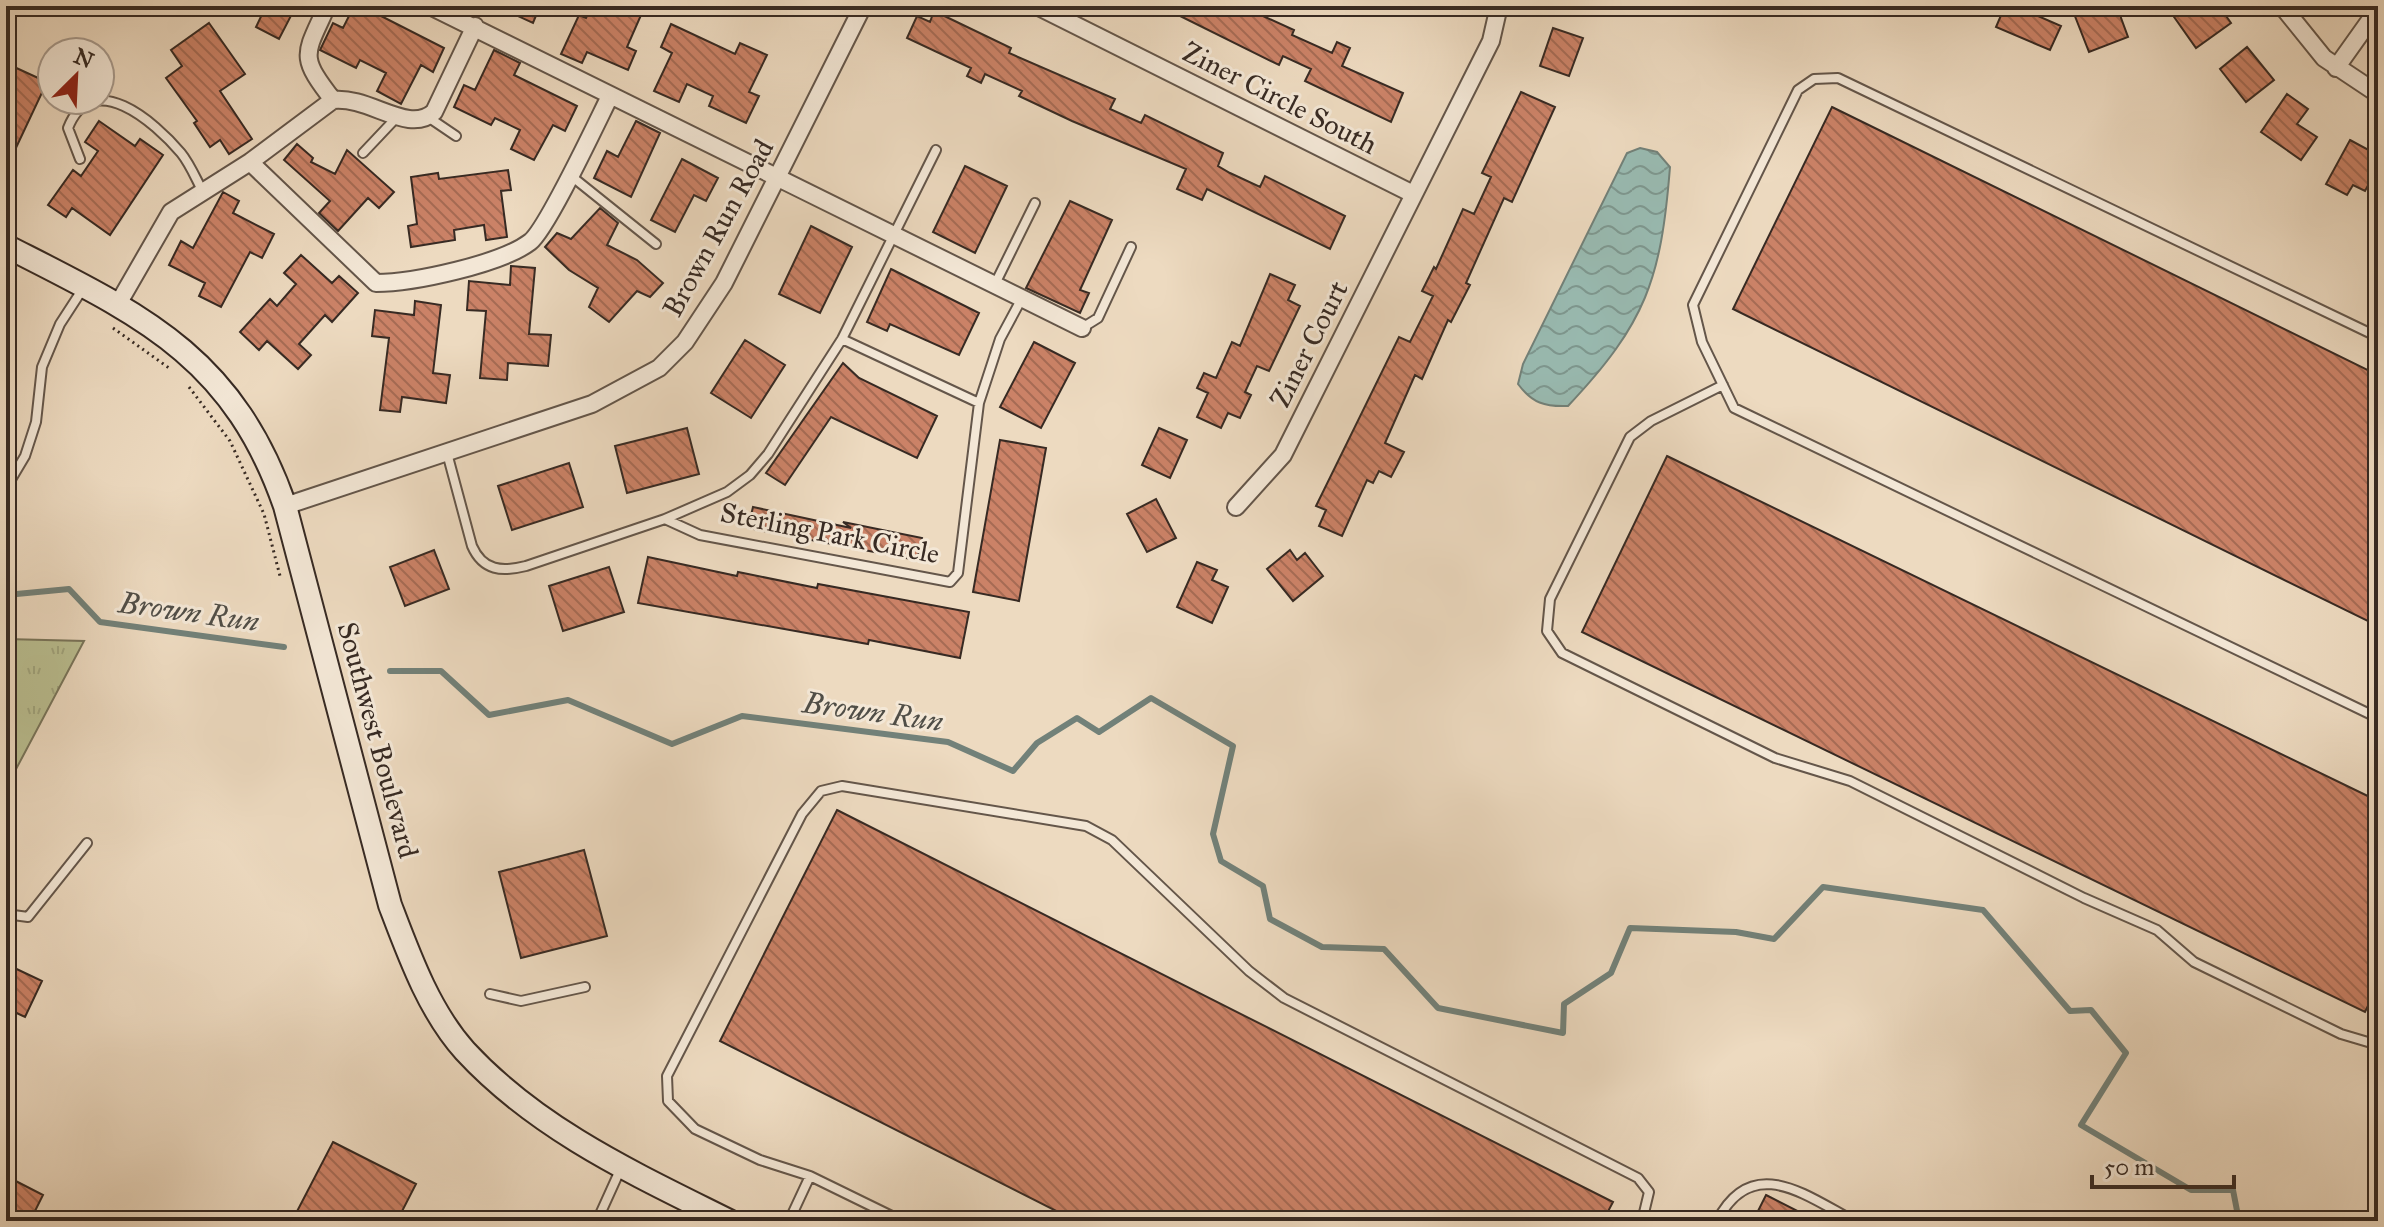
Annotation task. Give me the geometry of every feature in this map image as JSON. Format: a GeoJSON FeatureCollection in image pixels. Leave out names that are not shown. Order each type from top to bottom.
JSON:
{"type":"FeatureCollection","features":[{"type":"Feature","properties":{"kind":"street"},"geometry":{"type":"LineString","coordinates":[[327,6],[306,52],[311,71],[333,100]]}},
{"type":"Feature","properties":{"kind":"street","name":"Brown Run Road"},"geometry":{"type":"LineString","coordinates":[[285,506],[592,404],[659,368],[685,342],[707,311],[863,6]]}},
{"type":"Feature","properties":{"kind":"street","name":"Ziner Circle South"},"geometry":{"type":"LineString","coordinates":[[1037,6],[1413,194]]}},
{"type":"Feature","properties":{"kind":"street","name":"Ziner Court"},"geometry":{"type":"LineString","coordinates":[[1236,507],[1283,455],[1491,41],[1499,6]]}},
{"type":"Feature","properties":{"kind":"street"},"geometry":{"type":"LineString","coordinates":[[2282,6],[2308,41],[2336,68],[2378,94]]}},
{"type":"Feature","properties":{"kind":"street"},"geometry":{"type":"LineString","coordinates":[[439,8],[610,96],[1082,328]]}},
{"type":"Feature","properties":{"kind":"street"},"geometry":{"type":"LineString","coordinates":[[2336,68],[2378,9]]}},
{"type":"Feature","properties":{"kind":"street"},"geometry":{"type":"LineString","coordinates":[[118,304],[171,212],[250,162],[333,100],[350,98],[415,122],[428,117],[475,26]]}},
{"type":"Feature","properties":{"kind":"street"},"geometry":{"type":"LineString","coordinates":[[250,162],[376,283],[396,283],[441,274],[507,254],[532,241],[610,96]]}},
{"type":"Feature","properties":{"kind":"street","name":"Southwest Boulevard"},"geometry":{"type":"LineString","coordinates":[[6,246],[118,304],[173,340],[219,388],[257,444],[273,473],[285,506],[390,905],[415,968],[464,1050],[520,1103],[591,1152],[729,1221]]}},
{"type":"Feature","properties":{"kind":"lane"},"geometry":{"type":"LineString","coordinates":[[2378,337],[1838,78],[1814,79],[1798,90],[1693,305],[1702,342],[1734,408],[2378,718]]}},
{"type":"Feature","properties":{"kind":"lane"},"geometry":{"type":"LineString","coordinates":[[80,159],[68,128],[74,113],[85,104],[99,100],[120,104],[150,121],[183,155],[203,192]]}},
{"type":"Feature","properties":{"kind":"lane"},"geometry":{"type":"LineString","coordinates":[[363,153],[397,116]]}},
{"type":"Feature","properties":{"kind":"lane"},"geometry":{"type":"LineString","coordinates":[[428,117],[456,136]]}},
{"type":"Feature","properties":{"kind":"lane","name":"Sterling Park Circle"},"geometry":{"type":"LineString","coordinates":[[447,453],[476,557],[493,569],[505,571],[665,519],[727,492],[750,475],[817,381],[842,339],[936,150]]}},
{"type":"Feature","properties":{"kind":"lane"},"geometry":{"type":"LineString","coordinates":[[569,174],[656,244]]}},
{"type":"Feature","properties":{"kind":"lane"},"geometry":{"type":"LineString","coordinates":[[994,285],[1035,203]]}},
{"type":"Feature","properties":{"kind":"lane"},"geometry":{"type":"LineString","coordinates":[[1082,328],[1098,318],[1131,247]]}},
{"type":"Feature","properties":{"kind":"lane"},"geometry":{"type":"LineString","coordinates":[[6,488],[25,456],[36,422],[42,367],[60,324],[84,286]]}},
{"type":"Feature","properties":{"kind":"lane","name":"Sterling Park Circle"},"geometry":{"type":"LineString","coordinates":[[665,519],[700,535],[950,582],[958,573],[979,403],[1000,339],[1022,298]]}},
{"type":"Feature","properties":{"kind":"lane"},"geometry":{"type":"LineString","coordinates":[[842,339],[979,403]]}},
{"type":"Feature","properties":{"kind":"lane"},"geometry":{"type":"LineString","coordinates":[[1723,385],[1651,421],[1630,437],[1550,599],[1547,631],[1562,653],[1775,758],[1850,781],[2084,898],[2157,930],[2194,962],[2341,1034],[2378,1045]]}},
{"type":"Feature","properties":{"kind":"lane"},"geometry":{"type":"LineString","coordinates":[[902,1221],[810,1176],[760,1160],[695,1129],[668,1101],[667,1076],[802,814],[821,791],[842,786],[1051,819],[1086,826],[1112,840],[1249,971],[1284,998],[1638,1178],[1649,1192],[1642,1221]]}},
{"type":"Feature","properties":{"kind":"lane"},"geometry":{"type":"LineString","coordinates":[[6,914],[28,917],[87,843]]}},
{"type":"Feature","properties":{"kind":"lane"},"geometry":{"type":"LineString","coordinates":[[490,994],[521,1001],[585,987]]}},
{"type":"Feature","properties":{"kind":"lane"},"geometry":{"type":"LineString","coordinates":[[597,1221],[621,1167]]}},
{"type":"Feature","properties":{"kind":"lane"},"geometry":{"type":"LineString","coordinates":[[789,1221],[810,1176]]}},
{"type":"Feature","properties":{"kind":"lane"},"geometry":{"type":"LineString","coordinates":[[1717,1221],[1728,1199],[1746,1187],[1771,1183],[1787,1186],[1854,1221]]}},
{"type":"Feature","properties":{"kind":"green space"},"geometry":{"type":"Polygon","coordinates":[[[6,639],[84,641],[6,788],[6,639]]]}},
{"type":"Feature","properties":{"kind":"water"},"geometry":{"type":"Polygon","coordinates":[[[1640,148],[1657,152],[1670,167],[1661,240],[1645,298],[1616,350],[1568,406],[1540,402],[1528,396],[1518,384],[1523,364],[1627,153],[1640,148]]]}},
{"type":"Feature","properties":{"kind":"building"},"geometry":{"type":"Polygon","coordinates":[[[266,6],[296,6],[279,39],[256,27],[266,6]]]}},
{"type":"Feature","properties":{"kind":"building"},"geometry":{"type":"Polygon","coordinates":[[[354,6],[386,6],[381,16],[444,48],[433,72],[421,65],[401,104],[377,91],[386,73],[360,60],[356,68],[320,50],[333,23],[343,28],[354,6]]]}},
{"type":"Feature","properties":{"kind":"building"},"geometry":{"type":"Polygon","coordinates":[[[496,6],[540,6],[533,23],[496,6]]]}},
{"type":"Feature","properties":{"kind":"building"},"geometry":{"type":"Polygon","coordinates":[[[592,6],[645,6],[627,47],[636,51],[628,70],[587,52],[582,63],[561,54],[579,15],[586,18],[592,6]]]}},
{"type":"Feature","properties":{"kind":"building"},"geometry":{"type":"Polygon","coordinates":[[[1160,6],[1241,6],[1294,30],[1292,35],[1332,53],[1337,42],[1350,48],[1342,66],[1403,93],[1391,122],[1305,81],[1311,69],[1283,56],[1279,65],[1160,6]]]}},
{"type":"Feature","properties":{"kind":"building"},"geometry":{"type":"Polygon","coordinates":[[[2005,6],[2015,6],[2061,26],[2050,50],[1996,27],[2005,6]]]}},
{"type":"Feature","properties":{"kind":"building"},"geometry":{"type":"Polygon","coordinates":[[[2071,6],[2098,6],[2101,13],[2117,7],[2128,37],[2089,52],[2071,6]]]}},
{"type":"Feature","properties":{"kind":"building"},"geometry":{"type":"Polygon","coordinates":[[[2184,6],[2219,6],[2231,23],[2196,48],[2172,14],[2184,6]]]}},
{"type":"Feature","properties":{"kind":"building"},"geometry":{"type":"Polygon","coordinates":[[[934,11],[1011,48],[1009,53],[1115,99],[1110,109],[1141,123],[1145,115],[1223,153],[1218,166],[1230,173],[1260,187],[1265,176],[1345,216],[1330,249],[1207,189],[1202,200],[1177,189],[1186,169],[1019,96],[1022,91],[985,74],[981,83],[967,76],[971,68],[907,38],[917,16],[930,22],[934,11]]]}},
{"type":"Feature","properties":{"kind":"building"},"geometry":{"type":"Polygon","coordinates":[[[209,23],[245,74],[220,91],[252,139],[229,154],[220,140],[210,147],[194,123],[197,121],[166,78],[182,66],[171,50],[209,23]]]}},
{"type":"Feature","properties":{"kind":"building"},"geometry":{"type":"Polygon","coordinates":[[[671,24],[735,54],[740,43],[767,55],[749,92],[759,96],[746,123],[709,106],[713,96],[687,84],[679,102],[654,91],[672,53],[661,47],[671,24]]]}},
{"type":"Feature","properties":{"kind":"building"},"geometry":{"type":"Polygon","coordinates":[[[1553,28],[1583,38],[1569,76],[1540,66],[1553,28]]]}},
{"type":"Feature","properties":{"kind":"building"},"geometry":{"type":"Polygon","coordinates":[[[2247,47],[2274,80],[2246,102],[2220,69],[2247,47]]]}},
{"type":"Feature","properties":{"kind":"building"},"geometry":{"type":"Polygon","coordinates":[[[494,50],[520,63],[514,75],[577,106],[565,131],[553,125],[534,160],[511,149],[520,130],[495,118],[491,125],[454,107],[464,85],[475,90],[494,50]]]}},
{"type":"Feature","properties":{"kind":"building"},"geometry":{"type":"Polygon","coordinates":[[[12,66],[36,77],[36,105],[6,169],[6,78],[12,66]]]}},
{"type":"Feature","properties":{"kind":"building"},"geometry":{"type":"Polygon","coordinates":[[[1521,92],[1555,107],[1512,202],[1504,198],[1466,283],[1470,285],[1451,322],[1448,320],[1422,379],[1415,375],[1385,443],[1404,452],[1391,477],[1379,471],[1373,483],[1367,480],[1342,536],[1319,526],[1326,510],[1316,506],[1399,337],[1410,342],[1433,296],[1422,291],[1434,267],[1436,269],[1463,209],[1474,214],[1491,177],[1482,173],[1521,92]]]}},
{"type":"Feature","properties":{"kind":"building"},"geometry":{"type":"Polygon","coordinates":[[[2287,94],[2308,109],[2297,124],[2317,137],[2301,160],[2261,132],[2287,94]]]}},
{"type":"Feature","properties":{"kind":"building"},"geometry":{"type":"Polygon","coordinates":[[[1832,107],[2378,375],[2378,626],[1733,309],[1832,107]]]}},
{"type":"Feature","properties":{"kind":"building"},"geometry":{"type":"Polygon","coordinates":[[[99,121],[135,146],[140,139],[163,155],[110,235],[72,208],[66,217],[48,205],[73,170],[81,176],[98,151],[85,142],[99,121]]]}},
{"type":"Feature","properties":{"kind":"building"},"geometry":{"type":"Polygon","coordinates":[[[636,121],[660,133],[631,197],[594,178],[607,151],[618,157],[636,121]]]}},
{"type":"Feature","properties":{"kind":"building"},"geometry":{"type":"Polygon","coordinates":[[[2350,140],[2378,155],[2378,167],[2365,191],[2353,185],[2347,195],[2326,184],[2350,140]]]}},
{"type":"Feature","properties":{"kind":"building"},"geometry":{"type":"Polygon","coordinates":[[[297,144],[313,158],[311,162],[335,174],[347,150],[394,192],[379,208],[368,198],[338,231],[319,213],[330,201],[284,160],[297,144]]]}},
{"type":"Feature","properties":{"kind":"building"},"geometry":{"type":"Polygon","coordinates":[[[682,159],[718,178],[706,201],[694,195],[675,232],[651,220],[682,159]]]}},
{"type":"Feature","properties":{"kind":"building"},"geometry":{"type":"Polygon","coordinates":[[[965,166],[1007,186],[975,253],[933,232],[965,166]]]}},
{"type":"Feature","properties":{"kind":"building"},"geometry":{"type":"Polygon","coordinates":[[[508,170],[511,190],[501,191],[507,237],[486,240],[484,225],[454,230],[455,240],[411,247],[408,226],[417,224],[411,177],[438,173],[439,179],[508,170]]]}},
{"type":"Feature","properties":{"kind":"building"},"geometry":{"type":"Polygon","coordinates":[[[223,192],[239,201],[233,213],[274,234],[262,258],[250,252],[221,307],[199,296],[205,283],[169,265],[181,241],[193,248],[223,192]]]}},
{"type":"Feature","properties":{"kind":"building"},"geometry":{"type":"Polygon","coordinates":[[[1070,201],[1112,220],[1080,290],[1089,293],[1080,313],[1026,288],[1070,201]]]}},
{"type":"Feature","properties":{"kind":"building"},"geometry":{"type":"Polygon","coordinates":[[[600,208],[618,223],[607,245],[637,260],[663,283],[650,297],[637,291],[609,322],[589,307],[598,288],[569,270],[545,247],[557,233],[571,239],[600,208]]]}},
{"type":"Feature","properties":{"kind":"building"},"geometry":{"type":"Polygon","coordinates":[[[811,226],[852,247],[820,313],[779,294],[811,226]]]}},
{"type":"Feature","properties":{"kind":"building"},"geometry":{"type":"Polygon","coordinates":[[[301,255],[332,283],[339,276],[358,293],[332,322],[325,315],[299,344],[311,355],[298,369],[267,341],[259,350],[240,332],[270,299],[277,306],[296,284],[284,273],[301,255]]]}},
{"type":"Feature","properties":{"kind":"building"},"geometry":{"type":"Polygon","coordinates":[[[511,266],[535,268],[529,334],[551,335],[548,366],[508,363],[507,380],[480,378],[486,311],[467,310],[469,281],[510,285],[511,266]]]}},
{"type":"Feature","properties":{"kind":"building"},"geometry":{"type":"Polygon","coordinates":[[[891,269],[979,313],[959,355],[890,324],[887,331],[867,322],[891,269]]]}},
{"type":"Feature","properties":{"kind":"building"},"geometry":{"type":"Polygon","coordinates":[[[1270,274],[1295,285],[1288,300],[1300,306],[1269,371],[1257,366],[1245,392],[1251,395],[1240,418],[1228,413],[1221,428],[1197,417],[1208,393],[1197,388],[1204,373],[1216,378],[1232,342],[1240,346],[1270,274]]]}},
{"type":"Feature","properties":{"kind":"building"},"geometry":{"type":"Polygon","coordinates":[[[415,301],[441,305],[433,373],[450,375],[446,403],[402,397],[400,412],[380,410],[389,338],[372,336],[375,310],[414,315],[415,301]]]}},
{"type":"Feature","properties":{"kind":"building"},"geometry":{"type":"Polygon","coordinates":[[[745,340],[785,365],[751,418],[711,393],[745,340]]]}},
{"type":"Feature","properties":{"kind":"building"},"geometry":{"type":"Polygon","coordinates":[[[1034,342],[1075,363],[1041,428],[1000,407],[1034,342]]]}},
{"type":"Feature","properties":{"kind":"building"},"geometry":{"type":"Polygon","coordinates":[[[843,363],[859,378],[937,416],[917,458],[831,417],[785,485],[766,473],[843,363]]]}},
{"type":"Feature","properties":{"kind":"building"},"geometry":{"type":"Polygon","coordinates":[[[687,428],[699,474],[627,493],[615,446],[687,428]]]}},
{"type":"Feature","properties":{"kind":"building"},"geometry":{"type":"Polygon","coordinates":[[[1159,428],[1187,440],[1170,478],[1142,465],[1159,428]]]}},
{"type":"Feature","properties":{"kind":"building"},"geometry":{"type":"Polygon","coordinates":[[[1000,440],[1046,448],[1019,601],[973,592],[1000,440]]]}},
{"type":"Feature","properties":{"kind":"building"},"geometry":{"type":"Polygon","coordinates":[[[1667,456],[2378,801],[2378,985],[2365,1012],[1582,632],[1667,456]]]}},
{"type":"Feature","properties":{"kind":"building"},"geometry":{"type":"Polygon","coordinates":[[[569,463],[583,507],[512,530],[498,486],[569,463]]]}},
{"type":"Feature","properties":{"kind":"building"},"geometry":{"type":"Polygon","coordinates":[[[1156,499],[1176,538],[1147,552],[1127,514],[1156,499]]]}},
{"type":"Feature","properties":{"kind":"building"},"geometry":{"type":"Polygon","coordinates":[[[753,507],[851,528],[843,522],[922,538],[917,560],[748,528],[753,507]]]}},
{"type":"Feature","properties":{"kind":"building"},"geometry":{"type":"Polygon","coordinates":[[[434,550],[449,589],[405,606],[390,567],[434,550]]]}},
{"type":"Feature","properties":{"kind":"building"},"geometry":{"type":"Polygon","coordinates":[[[1290,550],[1297,560],[1305,553],[1323,576],[1293,601],[1267,569],[1290,550]]]}},
{"type":"Feature","properties":{"kind":"building"},"geometry":{"type":"Polygon","coordinates":[[[648,557],[737,576],[738,572],[817,588],[818,584],[969,612],[960,658],[869,640],[868,644],[638,603],[648,557]]]}},
{"type":"Feature","properties":{"kind":"building"},"geometry":{"type":"Polygon","coordinates":[[[1197,562],[1217,570],[1212,580],[1228,587],[1212,623],[1177,607],[1197,562]]]}},
{"type":"Feature","properties":{"kind":"building"},"geometry":{"type":"Polygon","coordinates":[[[609,567],[624,612],[563,631],[549,586],[609,567]]]}},
{"type":"Feature","properties":{"kind":"building"},"geometry":{"type":"Polygon","coordinates":[[[837,810],[1613,1202],[1603,1221],[1076,1221],[720,1041],[837,810]]]}},
{"type":"Feature","properties":{"kind":"building"},"geometry":{"type":"Polygon","coordinates":[[[584,850],[607,936],[521,958],[499,872],[584,850]]]}},
{"type":"Feature","properties":{"kind":"building"},"geometry":{"type":"Polygon","coordinates":[[[6,964],[42,981],[25,1017],[6,1008],[6,964]]]}},
{"type":"Feature","properties":{"kind":"building"},"geometry":{"type":"Polygon","coordinates":[[[333,1142],[416,1184],[397,1221],[292,1221],[333,1142]]]}},
{"type":"Feature","properties":{"kind":"building"},"geometry":{"type":"Polygon","coordinates":[[[6,1176],[43,1195],[30,1221],[6,1221],[6,1176]]]}},
{"type":"Feature","properties":{"kind":"building"},"geometry":{"type":"Polygon","coordinates":[[[1766,1195],[1817,1221],[1753,1221],[1766,1195]]]}},
{"type":"Feature","properties":{"kind":"waterway","name":"Brown Run"},"geometry":{"type":"LineString","coordinates":[[6,595],[69,589],[100,622],[284,647]]}},
{"type":"Feature","properties":{"kind":"waterway","name":"Brown Run"},"geometry":{"type":"LineString","coordinates":[[390,671],[441,671],[489,715],[568,700],[672,744],[742,716],[948,742],[1013,771],[1037,743],[1077,718],[1099,732],[1151,698],[1233,746],[1213,834],[1221,861],[1263,886],[1270,919],[1322,947],[1384,949],[1438,1008],[1563,1033],[1564,1004],[1611,973],[1630,928],[1736,932],[1774,939],[1823,887],[1983,910],[2070,1011],[2091,1010],[2126,1053],[2081,1125],[2191,1190],[2233,1190],[2239,1221]]}}]}
